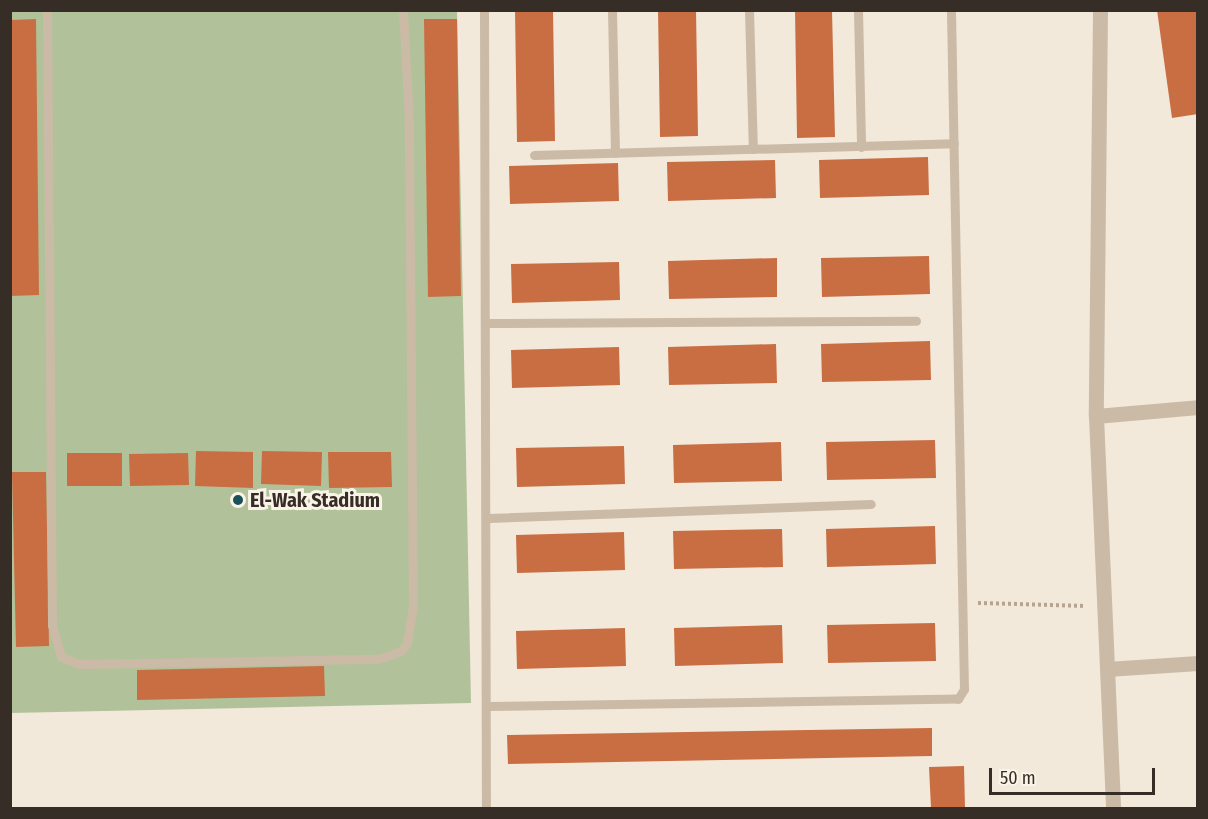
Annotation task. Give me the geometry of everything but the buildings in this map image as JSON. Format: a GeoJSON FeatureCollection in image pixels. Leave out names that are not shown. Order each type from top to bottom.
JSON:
{"type":"FeatureCollection","features":[{"type":"Feature","properties":{"kind":"street"},"geometry":{"type":"LineString","coordinates":[[1100,10],[1096,416],[1113,808]]}},
{"type":"Feature","properties":{"kind":"street"},"geometry":{"type":"LineString","coordinates":[[1096,416],[1197,407]]}},
{"type":"Feature","properties":{"kind":"street"},"geometry":{"type":"LineString","coordinates":[[1107,669],[1197,663]]}},
{"type":"Feature","properties":{"kind":"lane"},"geometry":{"type":"LineString","coordinates":[[47,10],[52,625],[61,657],[79,664],[378,659],[401,651],[407,643],[413,595],[409,121],[403,10]]}},
{"type":"Feature","properties":{"kind":"lane"},"geometry":{"type":"LineString","coordinates":[[484,10],[489,518],[486,808]]}},
{"type":"Feature","properties":{"kind":"lane"},"geometry":{"type":"LineString","coordinates":[[612,10],[615,153]]}},
{"type":"Feature","properties":{"kind":"lane"},"geometry":{"type":"LineString","coordinates":[[749,10],[753,149]]}},
{"type":"Feature","properties":{"kind":"lane"},"geometry":{"type":"LineString","coordinates":[[858,10],[861,147]]}},
{"type":"Feature","properties":{"kind":"lane"},"geometry":{"type":"LineString","coordinates":[[487,706],[947,703],[964,689],[951,10]]}},
{"type":"Feature","properties":{"kind":"lane"},"geometry":{"type":"LineString","coordinates":[[534,155],[954,143]]}},
{"type":"Feature","properties":{"kind":"lane"},"geometry":{"type":"LineString","coordinates":[[487,323],[916,321]]}},
{"type":"Feature","properties":{"kind":"lane"},"geometry":{"type":"LineString","coordinates":[[489,518],[871,504]]}},
{"type":"Feature","properties":{"kind":"path"},"geometry":{"type":"LineString","coordinates":[[963,605],[1074,608],[1105,602]]}},
{"type":"Feature","properties":{"kind":"green space","name":"El-Wak Stadium"},"geometry":{"type":"Polygon","coordinates":[[[10,11],[457,11],[471,703],[11,713],[10,11]]]}},
{"type":"Feature","properties":{"kind":"place","name":"El-Wak Stadium"},"geometry":{"type":"Point","coordinates":[238,500]}}]}
